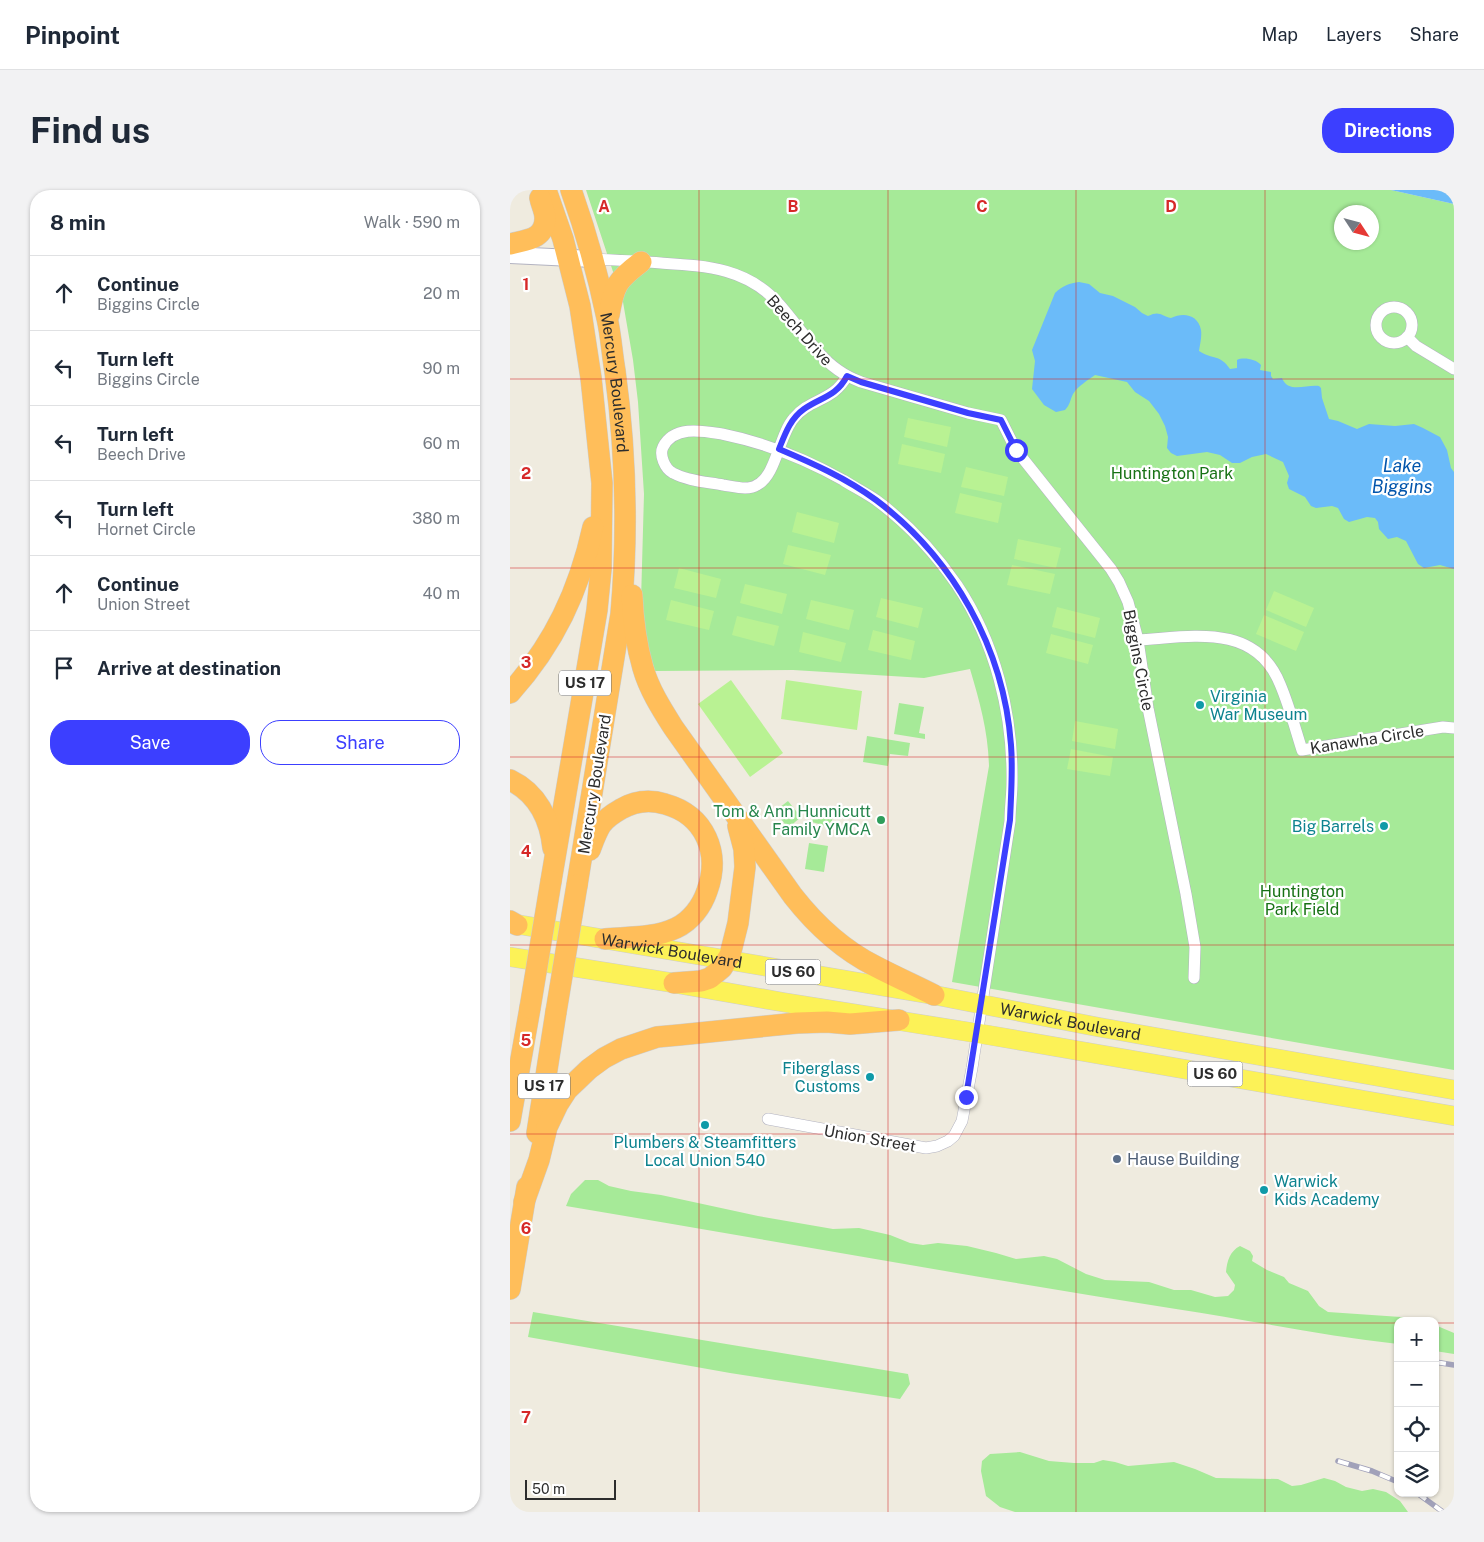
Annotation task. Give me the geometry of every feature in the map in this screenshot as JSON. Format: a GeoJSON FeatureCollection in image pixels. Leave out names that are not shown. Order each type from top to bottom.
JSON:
{"type":"FeatureCollection","features":[{"type":"Feature","properties":{"kind":"highway"},"geometry":{"type":"LineString","coordinates":[[510,244],[530,240],[541,231],[545,217],[539,190]]}},
{"type":"Feature","properties":{"kind":"highway","name":"Mercury Boulevard"},"geometry":{"type":"LineString","coordinates":[[510,1122],[599,595],[602,537],[602,483],[587,347],[580,306],[568,258],[546,190]]}},
{"type":"Feature","properties":{"kind":"highway","name":"Mercury Boulevard"},"geometry":{"type":"LineString","coordinates":[[536,1160],[556,1012],[618,637],[623,593],[625,544],[624,462],[617,385],[608,320],[593,259],[571,190]]}},
{"type":"Feature","properties":{"kind":"highway"},"geometry":{"type":"LineString","coordinates":[[608,320],[612,295],[618,282],[641,262]]}},
{"type":"Feature","properties":{"kind":"highway"},"geometry":{"type":"LineString","coordinates":[[510,693],[546,647],[566,612],[586,555],[602,483]]}},
{"type":"Feature","properties":{"kind":"highway"},"geometry":{"type":"LineString","coordinates":[[625,544],[637,640],[643,669],[649,685],[673,727],[797,901],[828,934],[875,966],[934,995]]}},
{"type":"Feature","properties":{"kind":"highway"},"geometry":{"type":"LineString","coordinates":[[510,780],[520,785],[534,797],[544,814],[553,842],[553,871]]}},
{"type":"Feature","properties":{"kind":"highway"},"geometry":{"type":"LineString","coordinates":[[577,885],[601,825],[615,812],[631,803],[658,802],[673,806],[691,816],[704,833],[712,856],[711,878],[705,898],[693,916],[677,927],[660,934],[605,939]]}},
{"type":"Feature","properties":{"kind":"highway"},"geometry":{"type":"LineString","coordinates":[[674,982],[701,981],[710,978],[722,968],[730,955],[744,889],[745,867],[744,849],[735,814]]}},
{"type":"Feature","properties":{"kind":"highway"},"geometry":{"type":"LineString","coordinates":[[510,1289],[524,1202],[547,1127],[567,1090],[604,1058],[621,1049],[657,1037],[797,1022],[850,1024],[899,1020]]}},
{"type":"Feature","properties":{"kind":"main road","name":"Warwick Boulevard"},"geometry":{"type":"LineString","coordinates":[[512,923],[934,995],[980,1005],[1454,1090]]}},
{"type":"Feature","properties":{"kind":"main road","name":"Warwick Boulevard"},"geometry":{"type":"LineString","coordinates":[[510,957],[674,982],[1454,1116]]}},
{"type":"Feature","properties":{"kind":"main road"},"geometry":{"type":"LineString","coordinates":[[1156,1064],[1161,1038]]}},
{"type":"Feature","properties":{"kind":"street"},"geometry":{"type":"LineString","coordinates":[[510,255],[593,259]]}},
{"type":"Feature","properties":{"kind":"street","name":"Beech Drive"},"geometry":{"type":"LineString","coordinates":[[593,259],[711,267],[724,270],[748,280],[770,295],[779,304],[823,356],[836,369],[847,376],[838,389],[831,395],[803,410],[794,418],[788,427],[779,449],[768,475],[763,482],[756,486],[747,488],[685,477],[671,472],[666,467],[662,458],[663,446],[671,438],[681,432],[692,430],[742,438],[779,449]]}},
{"type":"Feature","properties":{"kind":"street"},"geometry":{"type":"LineString","coordinates":[[1407,337],[1416,346],[1454,369]]}},
{"type":"Feature","properties":{"kind":"street","name":"Biggins Circle"},"geometry":{"type":"LineString","coordinates":[[847,376],[861,382],[968,413],[1001,420],[1016,450],[1115,576],[1128,602],[1138,640],[1148,708],[1195,946],[1194,978]]}},
{"type":"Feature","properties":{"kind":"street"},"geometry":{"type":"LineString","coordinates":[[779,449],[819,467],[861,490],[893,514],[941,563],[975,616],[989,648],[1006,706],[1011,744],[1012,782],[1010,820],[976,1033]]}},
{"type":"Feature","properties":{"kind":"street","name":"Kanawha Circle"},"geometry":{"type":"LineString","coordinates":[[1138,640],[1210,636],[1232,639],[1255,650],[1269,665],[1280,682],[1302,750],[1443,728],[1454,728]]}},
{"type":"Feature","properties":{"kind":"street","name":"Union Street"},"geometry":{"type":"LineString","coordinates":[[768,1119],[926,1148],[937,1146],[954,1136],[960,1126],[972,1068],[976,1033]]}},
{"type":"Feature","properties":{"kind":"green space","name":"Huntington Park"},"geometry":{"type":"Polygon","coordinates":[[[586,190],[1391,190],[1454,204],[1454,1070],[952,982],[989,766],[985,729],[970,669],[924,678],[793,670],[655,671],[647,645],[641,601],[644,494],[638,402],[623,302],[586,190]]]}},
{"type":"Feature","properties":{"kind":"green space"},"geometry":{"type":"Polygon","coordinates":[[[908,418],[951,427],[947,447],[904,437],[908,418]]]}},
{"type":"Feature","properties":{"kind":"green space"},"geometry":{"type":"Polygon","coordinates":[[[902,444],[945,454],[941,473],[898,464],[902,444]]]}},
{"type":"Feature","properties":{"kind":"green space"},"geometry":{"type":"Polygon","coordinates":[[[966,467],[1008,477],[1004,496],[961,487],[966,467]]]}},
{"type":"Feature","properties":{"kind":"green space"},"geometry":{"type":"Polygon","coordinates":[[[960,493],[1002,503],[998,523],[955,513],[960,493]]]}},
{"type":"Feature","properties":{"kind":"green space"},"geometry":{"type":"Polygon","coordinates":[[[797,512],[839,523],[834,543],[792,532],[797,512]]]}},
{"type":"Feature","properties":{"kind":"green space"},"geometry":{"type":"Polygon","coordinates":[[[1018,539],[1061,548],[1056,568],[1014,559],[1018,539]]]}},
{"type":"Feature","properties":{"kind":"green space"},"geometry":{"type":"Polygon","coordinates":[[[788,545],[831,555],[825,575],[783,564],[788,545]]]}},
{"type":"Feature","properties":{"kind":"green space"},"geometry":{"type":"Polygon","coordinates":[[[1012,565],[1055,574],[1050,594],[1007,585],[1012,565]]]}},
{"type":"Feature","properties":{"kind":"green space"},"geometry":{"type":"Polygon","coordinates":[[[679,568],[721,579],[716,598],[674,588],[679,568]]]}},
{"type":"Feature","properties":{"kind":"green space"},"geometry":{"type":"Polygon","coordinates":[[[745,584],[787,594],[782,614],[740,603],[745,584]]]}},
{"type":"Feature","properties":{"kind":"green space"},"geometry":{"type":"Polygon","coordinates":[[[1274,591],[1314,608],[1306,627],[1266,610],[1274,591]]]}},
{"type":"Feature","properties":{"kind":"green space"},"geometry":{"type":"Polygon","coordinates":[[[881,598],[923,608],[918,628],[876,617],[881,598]]]}},
{"type":"Feature","properties":{"kind":"green space"},"geometry":{"type":"Polygon","coordinates":[[[671,600],[714,611],[709,630],[666,620],[671,600]]]}},
{"type":"Feature","properties":{"kind":"green space"},"geometry":{"type":"Polygon","coordinates":[[[811,600],[854,610],[849,630],[806,619],[811,600]]]}},
{"type":"Feature","properties":{"kind":"green space"},"geometry":{"type":"Polygon","coordinates":[[[1057,607],[1100,618],[1095,638],[1052,627],[1057,607]]]}},
{"type":"Feature","properties":{"kind":"green space"},"geometry":{"type":"Polygon","coordinates":[[[1264,615],[1304,632],[1296,651],[1256,634],[1264,615]]]}},
{"type":"Feature","properties":{"kind":"green space"},"geometry":{"type":"Polygon","coordinates":[[[737,616],[779,626],[774,646],[732,635],[737,616]]]}},
{"type":"Feature","properties":{"kind":"green space"},"geometry":{"type":"Polygon","coordinates":[[[873,630],[915,641],[911,660],[868,650],[873,630]]]}},
{"type":"Feature","properties":{"kind":"green space"},"geometry":{"type":"Polygon","coordinates":[[[803,632],[846,643],[841,662],[799,652],[803,632]]]}},
{"type":"Feature","properties":{"kind":"green space"},"geometry":{"type":"Polygon","coordinates":[[[1051,634],[1093,645],[1088,664],[1046,653],[1051,634]]]}},
{"type":"Feature","properties":{"kind":"green space"},"geometry":{"type":"Polygon","coordinates":[[[731,680],[783,753],[750,777],[698,704],[731,680]]]}},
{"type":"Feature","properties":{"kind":"green space"},"geometry":{"type":"Polygon","coordinates":[[[786,680],[862,691],[857,730],[781,719],[786,680]]]}},
{"type":"Feature","properties":{"kind":"green space"},"geometry":{"type":"Polygon","coordinates":[[[899,703],[924,707],[919,733],[925,734],[925,739],[894,734],[899,703]]]}},
{"type":"Feature","properties":{"kind":"green space"},"geometry":{"type":"Polygon","coordinates":[[[1075,721],[1118,729],[1115,749],[1072,741],[1075,721]]]}},
{"type":"Feature","properties":{"kind":"green space"},"geometry":{"type":"Polygon","coordinates":[[[867,736],[910,743],[908,756],[890,754],[888,766],[863,762],[867,736]]]}},
{"type":"Feature","properties":{"kind":"green space"},"geometry":{"type":"Polygon","coordinates":[[[1071,749],[1113,757],[1110,776],[1067,769],[1071,749]]]}},
{"type":"Feature","properties":{"kind":"green space"},"geometry":{"type":"Polygon","coordinates":[[[788,801],[801,817],[788,828],[775,811],[788,801]]]}},
{"type":"Feature","properties":{"kind":"green space"},"geometry":{"type":"Polygon","coordinates":[[[815,808],[833,812],[832,821],[826,826],[812,822],[815,808]]]}},
{"type":"Feature","properties":{"kind":"green space"},"geometry":{"type":"Polygon","coordinates":[[[809,843],[828,846],[824,872],[805,869],[809,843]]]}},
{"type":"Feature","properties":{"kind":"green space"},"geometry":{"type":"Polygon","coordinates":[[[585,1180],[598,1180],[609,1186],[631,1191],[661,1195],[758,1216],[833,1229],[859,1228],[890,1235],[910,1243],[967,1246],[1016,1259],[1044,1256],[1057,1259],[1086,1274],[1105,1280],[1149,1282],[1174,1290],[1191,1290],[1215,1297],[1228,1296],[1234,1290],[1235,1285],[1226,1272],[1226,1268],[1231,1254],[1240,1246],[1250,1251],[1253,1256],[1252,1261],[1284,1277],[1289,1283],[1308,1291],[1319,1306],[1328,1312],[1401,1317],[1394,1317],[1394,1344],[1370,1341],[566,1206],[571,1194],[585,1180]]]}},
{"type":"Feature","properties":{"kind":"green space"},"geometry":{"type":"Polygon","coordinates":[[[533,1312],[908,1374],[910,1384],[900,1399],[730,1373],[528,1337],[533,1312]]]}},
{"type":"Feature","properties":{"kind":"green space"},"geometry":{"type":"Polygon","coordinates":[[[1439,1327],[1454,1333],[1454,1354],[1439,1352],[1439,1327]]]}},
{"type":"Feature","properties":{"kind":"green space"},"geometry":{"type":"Polygon","coordinates":[[[1020,1452],[1049,1461],[1074,1463],[1094,1463],[1103,1460],[1128,1466],[1174,1462],[1216,1478],[1278,1479],[1292,1486],[1324,1478],[1362,1491],[1373,1489],[1386,1492],[1400,1501],[1408,1512],[1015,1512],[1000,1507],[986,1496],[981,1471],[982,1461],[990,1454],[1020,1452]]]}},
{"type":"Feature","properties":{"kind":"water"},"geometry":{"type":"Polygon","coordinates":[[[1391,190],[1454,190],[1454,204],[1391,190]]]}},
{"type":"Feature","properties":{"kind":"water","name":"Lake Biggins"},"geometry":{"type":"Polygon","coordinates":[[[1079,282],[1089,284],[1100,293],[1113,296],[1148,316],[1158,313],[1171,318],[1185,315],[1194,318],[1201,330],[1199,351],[1223,361],[1230,369],[1237,368],[1237,360],[1249,359],[1261,365],[1260,370],[1271,372],[1273,379],[1282,378],[1289,386],[1319,386],[1329,419],[1357,429],[1369,424],[1395,426],[1414,424],[1440,437],[1447,450],[1451,468],[1454,472],[1454,569],[1440,565],[1424,568],[1418,564],[1406,541],[1397,537],[1388,539],[1379,529],[1375,518],[1367,517],[1349,522],[1344,519],[1338,508],[1332,506],[1316,508],[1311,506],[1305,497],[1289,489],[1287,483],[1289,476],[1283,462],[1266,454],[1252,457],[1240,463],[1232,463],[1220,455],[1207,452],[1177,456],[1171,453],[1167,448],[1168,437],[1159,414],[1149,401],[1135,392],[1127,382],[1095,375],[1075,391],[1065,410],[1056,412],[1044,405],[1032,389],[1035,361],[1032,350],[1055,293],[1066,285],[1079,282]]]}},
{"type":"Feature","properties":{"kind":"railway"},"geometry":{"type":"LineString","coordinates":[[1439,1363],[1454,1365]]}},
{"type":"Feature","properties":{"kind":"railway"},"geometry":{"type":"LineString","coordinates":[[1338,1461],[1372,1471],[1394,1480]]}},
{"type":"Feature","properties":{"kind":"railway"},"geometry":{"type":"LineString","coordinates":[[1422,1497],[1443,1512]]}},
{"type":"Feature","properties":{"kind":"place","name":"Virginia War Museum"},"geometry":{"type":"Point","coordinates":[1200,705]}},
{"type":"Feature","properties":{"kind":"place","name":"Tom & Ann Hunnicutt Family YMCA"},"geometry":{"type":"Point","coordinates":[881,820]}},
{"type":"Feature","properties":{"kind":"place","name":"Big Barrels"},"geometry":{"type":"Point","coordinates":[1384,826]}},
{"type":"Feature","properties":{"kind":"place","name":"Fiberglass Customs"},"geometry":{"type":"Point","coordinates":[870,1077]}},
{"type":"Feature","properties":{"kind":"place","name":"Plumbers & Steamfitters Local Union 540"},"geometry":{"type":"Point","coordinates":[705,1125]}},
{"type":"Feature","properties":{"kind":"place","name":"Hause Building"},"geometry":{"type":"Point","coordinates":[1117,1159]}},
{"type":"Feature","properties":{"kind":"place","name":"Warwick Kids Academy"},"geometry":{"type":"Point","coordinates":[1264,1190]}},
{"type":"Feature","properties":{"kind":"route"},"geometry":{"type":"LineString","coordinates":[[966,1097],[1010,820],[1011,744],[1006,706],[1000,681],[989,648],[975,616],[941,563],[922,542],[893,514],[861,490],[819,467],[779,449],[794,418],[812,404],[831,395],[844,382],[847,376],[861,382],[968,413],[1001,420],[1016,450]]}},
{"type":"Feature","properties":{"kind":"park label","name":"Huntington Park Field"},"geometry":{"type":"Point","coordinates":[1302,900]}}]}
